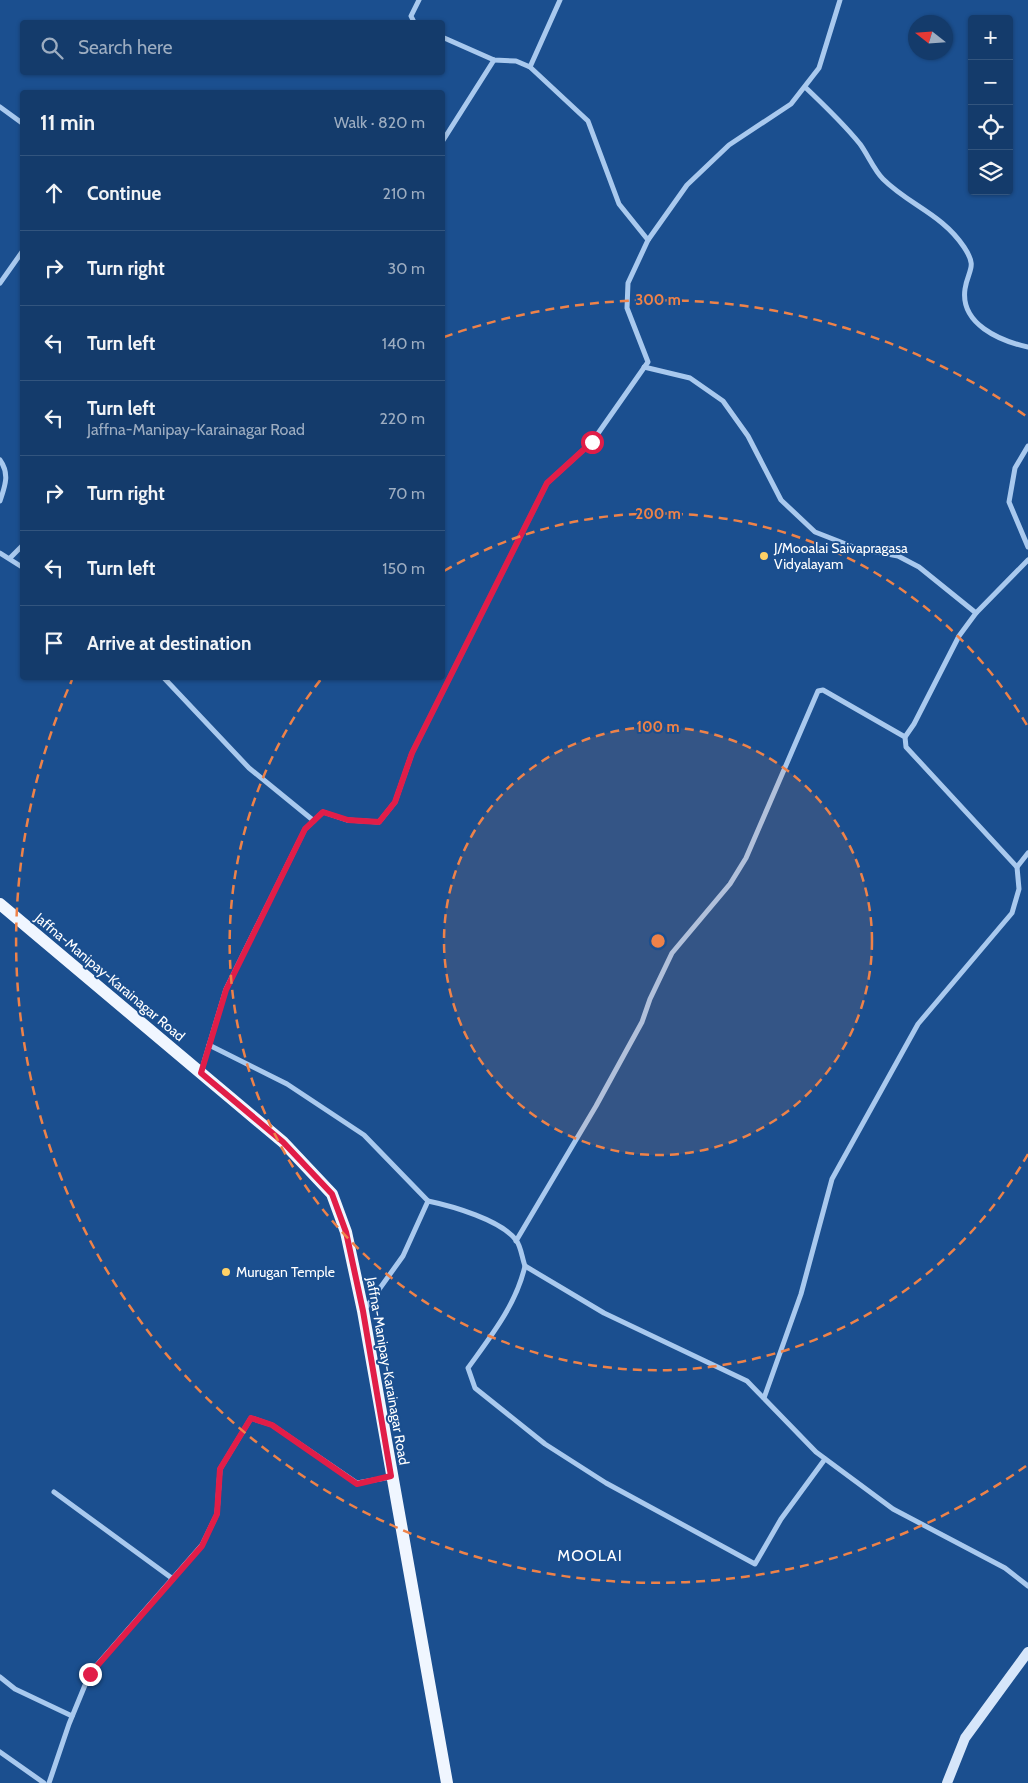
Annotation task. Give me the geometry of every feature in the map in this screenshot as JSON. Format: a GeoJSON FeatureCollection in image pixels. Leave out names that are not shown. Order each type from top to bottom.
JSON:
{"type":"FeatureCollection","features":[{"type":"Feature","properties":{"kind":"main road","name":"Jaffna-Manipay-Karainagar Road"},"geometry":{"type":"LineString","coordinates":[[0,904],[283,1142],[332,1194],[346,1232],[363,1311],[447,1783]]}},
{"type":"Feature","properties":{"kind":"street"},"geometry":{"type":"LineString","coordinates":[[413,20],[411,16],[419,0]]}},
{"type":"Feature","properties":{"kind":"street"},"geometry":{"type":"LineString","coordinates":[[530,67],[560,0]]}},
{"type":"Feature","properties":{"kind":"street"},"geometry":{"type":"LineString","coordinates":[[201,1073],[226,990],[305,829],[323,812],[348,820],[379,822],[395,802],[412,753],[547,483],[592,442],[648,362],[628,308],[628,283],[648,240],[688,185],[729,145],[791,104],[820,68],[840,0]]}},
{"type":"Feature","properties":{"kind":"street"},"geometry":{"type":"LineString","coordinates":[[445,38],[494,60],[516,61],[530,67],[588,121],[619,204],[648,240]]}},
{"type":"Feature","properties":{"kind":"street"},"geometry":{"type":"LineString","coordinates":[[445,137],[494,60]]}},
{"type":"Feature","properties":{"kind":"street"},"geometry":{"type":"LineString","coordinates":[[805,86],[847,127],[883,178],[950,228],[964,247],[972,260],[970,277],[965,287],[964,304],[976,320],[990,335],[1028,347]]}},
{"type":"Feature","properties":{"kind":"street"},"geometry":{"type":"LineString","coordinates":[[0,107],[20,122]]}},
{"type":"Feature","properties":{"kind":"street"},"geometry":{"type":"LineString","coordinates":[[0,283],[20,255]]}},
{"type":"Feature","properties":{"kind":"street"},"geometry":{"type":"LineString","coordinates":[[644,367],[690,378],[723,402],[748,436],[781,500],[815,532],[856,548],[898,556],[919,567],[976,613]]}},
{"type":"Feature","properties":{"kind":"street"},"geometry":{"type":"LineString","coordinates":[[1028,446],[1016,468],[1009,502],[1028,547]]}},
{"type":"Feature","properties":{"kind":"street"},"geometry":{"type":"LineString","coordinates":[[0,460],[6,469],[6,482],[0,502]]}},
{"type":"Feature","properties":{"kind":"street"},"geometry":{"type":"LineString","coordinates":[[10,558],[20,548]]}},
{"type":"Feature","properties":{"kind":"street"},"geometry":{"type":"LineString","coordinates":[[0,553],[20,566]]}},
{"type":"Feature","properties":{"kind":"street"},"geometry":{"type":"LineString","coordinates":[[764,1398],[801,1294],[832,1179],[918,1024],[1012,913],[1019,889],[1017,868],[906,747],[905,737],[914,724],[959,636],[976,613],[1028,560]]}},
{"type":"Feature","properties":{"kind":"street"},"geometry":{"type":"LineString","coordinates":[[166,680],[249,768],[314,820]]}},
{"type":"Feature","properties":{"kind":"street"},"geometry":{"type":"LineString","coordinates":[[516,1241],[642,1022],[650,999],[672,953],[730,884],[746,858],[818,691],[823,690],[905,737]]}},
{"type":"Feature","properties":{"kind":"street"},"geometry":{"type":"LineString","coordinates":[[1017,868],[1028,853]]}},
{"type":"Feature","properties":{"kind":"street"},"geometry":{"type":"LineString","coordinates":[[209,1044],[287,1084],[364,1135],[428,1201],[454,1207],[502,1228],[516,1241],[525,1266],[521,1281],[509,1308],[468,1368],[476,1388],[545,1444],[606,1483],[755,1564],[781,1518],[825,1459]]}},
{"type":"Feature","properties":{"kind":"street"},"geometry":{"type":"LineString","coordinates":[[363,1311],[403,1256],[428,1201]]}},
{"type":"Feature","properties":{"kind":"street"},"geometry":{"type":"LineString","coordinates":[[525,1266],[604,1313],[747,1381],[816,1452],[893,1509],[1005,1568],[1028,1586]]}},
{"type":"Feature","properties":{"kind":"street"},"geometry":{"type":"LineString","coordinates":[[50,1783],[72,1716],[90,1674],[202,1546],[217,1514],[220,1469],[251,1418],[272,1425],[357,1484],[391,1476]]}},
{"type":"Feature","properties":{"kind":"street"},"geometry":{"type":"LineString","coordinates":[[54,1492],[173,1579]]}},
{"type":"Feature","properties":{"kind":"street"},"geometry":{"type":"LineString","coordinates":[[947,1783],[965,1738],[1028,1652]]}},
{"type":"Feature","properties":{"kind":"street"},"geometry":{"type":"LineString","coordinates":[[0,1677],[16,1689],[72,1716]]}},
{"type":"Feature","properties":{"kind":"street"},"geometry":{"type":"LineString","coordinates":[[0,1752],[44,1783]]}},
{"type":"Feature","properties":{"kind":"place","name":"J/Mooalai Saivapragasa Vidyalayam"},"geometry":{"type":"Point","coordinates":[764,556]}},
{"type":"Feature","properties":{"kind":"place","name":"Murugan Temple"},"geometry":{"type":"Point","coordinates":[226,1272]}},
{"type":"Feature","properties":{"kind":"district","name":"MOOLAI"},"geometry":{"type":"Point","coordinates":[590,1555]}},
{"type":"Feature","properties":{"kind":"route"},"geometry":{"type":"LineString","coordinates":[[90,1674],[202,1546],[217,1514],[220,1469],[251,1418],[272,1425],[357,1484],[391,1476],[363,1311],[346,1232],[332,1194],[283,1142],[201,1073],[226,990],[305,829],[323,812],[348,820],[379,822],[395,802],[412,753],[547,483],[592,442]]}}]}
